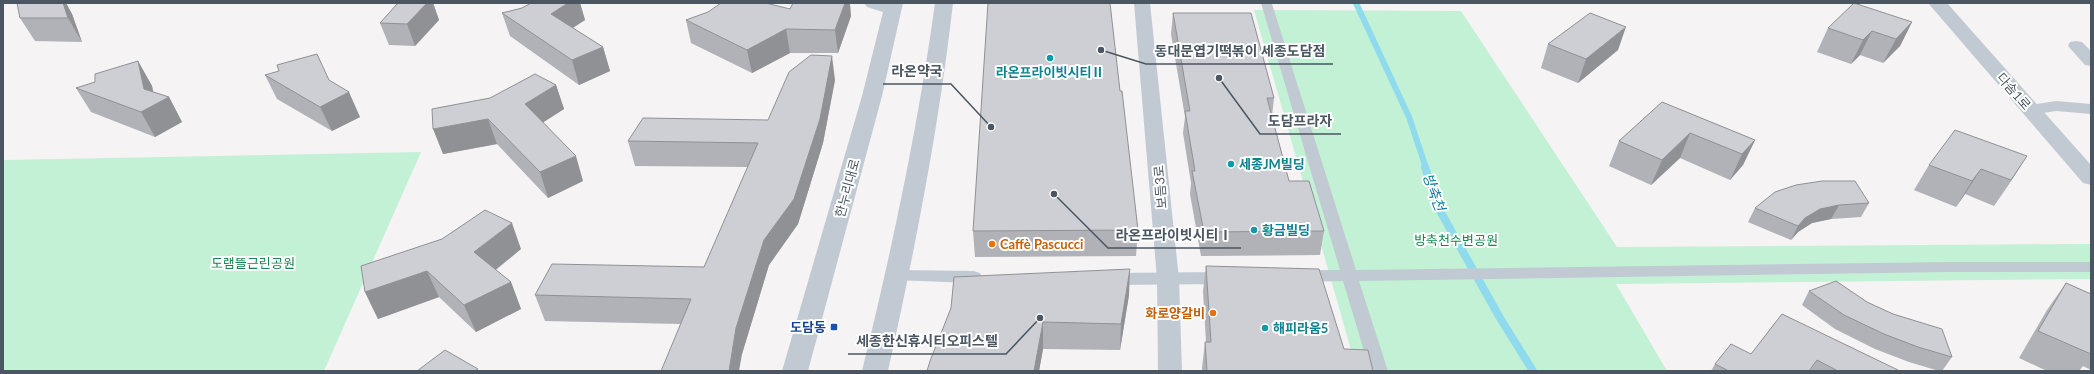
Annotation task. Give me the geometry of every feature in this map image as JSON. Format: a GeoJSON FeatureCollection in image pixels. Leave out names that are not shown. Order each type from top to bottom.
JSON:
{"type":"FeatureCollection","features":[{"type":"Feature","properties":{"kind":"street"},"geometry":{"type":"LineString","coordinates":[[873,3],[893,6]]}},
{"type":"Feature","properties":{"kind":"street","name":"보듬3로"},"geometry":{"type":"LineString","coordinates":[[1142,3],[1168,279],[1170,371]]}},
{"type":"Feature","properties":{"kind":"street","name":"다솜1로"},"geometry":{"type":"LineString","coordinates":[[1937,3],[2091,178]]}},
{"type":"Feature","properties":{"kind":"street"},"geometry":{"type":"LineString","coordinates":[[1266,4],[1379,371]]}},
{"type":"Feature","properties":{"kind":"street","name":"한누리대로"},"geometry":{"type":"LineString","coordinates":[[795,371],[837,225],[893,6]]}},
{"type":"Feature","properties":{"kind":"street"},"geometry":{"type":"LineString","coordinates":[[875,371],[898,276],[933,92],[947,6]]}},
{"type":"Feature","properties":{"kind":"street"},"geometry":{"type":"LineString","coordinates":[[2091,46],[2076,46],[2091,60]]}},
{"type":"Feature","properties":{"kind":"street"},"geometry":{"type":"LineString","coordinates":[[2030,110],[2056,106],[2091,109]]}},
{"type":"Feature","properties":{"kind":"street"},"geometry":{"type":"LineString","coordinates":[[1285,276],[1602,273],[1950,267],[2091,267]]}},
{"type":"Feature","properties":{"kind":"street"},"geometry":{"type":"LineString","coordinates":[[898,276],[993,277]]}},
{"type":"Feature","properties":{"kind":"street"},"geometry":{"type":"LineString","coordinates":[[1096,278],[1237,278]]}},
{"type":"Feature","properties":{"kind":"green space","name":"방축천수변공원"},"geometry":{"type":"Polygon","coordinates":[[[1254,10],[1461,11],[1617,247],[2091,244],[2091,279],[1616,284],[1667,371],[1357,371],[1254,10]]]}},
{"type":"Feature","properties":{"kind":"green space","name":"도램뜰근린공원"},"geometry":{"type":"Polygon","coordinates":[[[421,152],[324,371],[3,371],[3,160],[421,152]]]}},
{"type":"Feature","properties":{"kind":"building"},"geometry":{"type":"Polygon","coordinates":[[[17,3],[63,3],[68,18],[20,18],[17,3]]]}},
{"type":"Feature","properties":{"kind":"building"},"geometry":{"type":"Polygon","coordinates":[[[398,3],[427,3],[407,24],[380,23],[398,3]]]}},
{"type":"Feature","properties":{"kind":"building"},"geometry":{"type":"Polygon","coordinates":[[[531,3],[568,3],[551,14],[603,47],[572,60],[502,13],[522,8],[531,3]]]}},
{"type":"Feature","properties":{"kind":"building"},"geometry":{"type":"Polygon","coordinates":[[[721,3],[766,3],[790,9],[793,3],[845,3],[835,30],[786,29],[747,50],[686,20],[708,12],[721,3]]]}},
{"type":"Feature","properties":{"kind":"building"},"geometry":{"type":"Polygon","coordinates":[[[988,3],[1110,3],[1138,230],[973,231],[988,3]]]}},
{"type":"Feature","properties":{"kind":"building"},"geometry":{"type":"Polygon","coordinates":[[[1854,3],[1912,22],[1896,39],[1872,31],[1863,40],[1828,28],[1854,3]]]}},
{"type":"Feature","properties":{"kind":"building"},"geometry":{"type":"Polygon","coordinates":[[[1173,13],[1251,13],[1274,98],[1267,98],[1289,181],[1309,181],[1324,231],[1204,232],[1192,171],[1195,171],[1185,111],[1190,111],[1173,13]]]}},
{"type":"Feature","properties":{"kind":"building"},"geometry":{"type":"Polygon","coordinates":[[[1590,13],[1626,27],[1586,59],[1548,44],[1590,13]]]}},
{"type":"Feature","properties":{"kind":"building"},"geometry":{"type":"Polygon","coordinates":[[[317,54],[329,80],[349,92],[320,107],[265,75],[279,71],[277,65],[317,54]]]}},
{"type":"Feature","properties":{"kind":"building"},"geometry":{"type":"Polygon","coordinates":[[[811,55],[832,56],[820,119],[794,199],[764,240],[736,328],[729,371],[661,371],[691,299],[535,295],[552,264],[704,267],[758,143],[628,141],[643,118],[768,120],[789,72],[811,55]]]}},
{"type":"Feature","properties":{"kind":"building"},"geometry":{"type":"Polygon","coordinates":[[[138,61],[144,89],[169,97],[141,112],[76,88],[95,82],[95,74],[138,61]]]}},
{"type":"Feature","properties":{"kind":"building"},"geometry":{"type":"Polygon","coordinates":[[[535,74],[556,85],[525,104],[576,156],[540,172],[488,119],[433,129],[432,109],[490,98],[535,74]]]}},
{"type":"Feature","properties":{"kind":"building"},"geometry":{"type":"Polygon","coordinates":[[[1662,102],[1755,140],[1742,154],[1690,133],[1662,160],[1619,141],[1662,102]]]}},
{"type":"Feature","properties":{"kind":"building"},"geometry":{"type":"Polygon","coordinates":[[[1955,130],[2027,156],[2011,180],[1981,169],[1972,181],[1929,165],[1955,130]]]}},
{"type":"Feature","properties":{"kind":"building"},"geometry":{"type":"Polygon","coordinates":[[[1822,181],[1855,181],[1869,203],[1839,205],[1820,209],[1805,218],[1798,226],[1755,208],[1775,192],[1796,185],[1822,181]]]}},
{"type":"Feature","properties":{"kind":"building"},"geometry":{"type":"Polygon","coordinates":[[[485,210],[512,223],[474,252],[511,282],[464,305],[427,271],[365,292],[361,266],[442,239],[485,210]]]}},
{"type":"Feature","properties":{"kind":"building"},"geometry":{"type":"Polygon","coordinates":[[[1206,266],[1319,269],[1344,349],[1368,350],[1373,371],[1207,371],[1205,342],[1211,342],[1206,266]]]}},
{"type":"Feature","properties":{"kind":"building"},"geometry":{"type":"Polygon","coordinates":[[[1130,269],[1121,324],[1043,322],[1034,371],[927,371],[951,308],[954,277],[1130,269]]]}},
{"type":"Feature","properties":{"kind":"building"},"geometry":{"type":"Polygon","coordinates":[[[1836,281],[1867,302],[1893,314],[1942,329],[1952,357],[1918,347],[1884,334],[1844,315],[1809,291],[1836,281]]]}},
{"type":"Feature","properties":{"kind":"building"},"geometry":{"type":"Polygon","coordinates":[[[2066,283],[2091,294],[2091,354],[2038,331],[2066,283]]]}},
{"type":"Feature","properties":{"kind":"building"},"geometry":{"type":"Polygon","coordinates":[[[1782,314],[1898,370],[1838,371],[1817,360],[1809,371],[1729,371],[1715,364],[1731,344],[1751,354],[1782,314]]]}},
{"type":"Feature","properties":{"kind":"building"},"geometry":{"type":"Polygon","coordinates":[[[445,350],[478,369],[475,371],[417,371],[445,350]]]}},
{"type":"Feature","properties":{"kind":"waterway","name":"방축천"},"geometry":{"type":"LineString","coordinates":[[1356,3],[1409,117],[1426,168]]}},
{"type":"Feature","properties":{"kind":"waterway","name":"방축천"},"geometry":{"type":"LineString","coordinates":[[1425,167],[1439,209],[1500,318],[1533,371]]}},
{"type":"Feature","properties":{"kind":"place","name":"동대문엽기떡볶이 세종도담점"},"geometry":{"type":"Point","coordinates":[1101,50]}},
{"type":"Feature","properties":{"kind":"place","name":"라온프라이빗시티Ⅱ"},"geometry":{"type":"Point","coordinates":[1050,58]}},
{"type":"Feature","properties":{"kind":"place","name":"도담프라자"},"geometry":{"type":"Point","coordinates":[1219,78]}},
{"type":"Feature","properties":{"kind":"place","name":"라온약국"},"geometry":{"type":"Point","coordinates":[991,127]}},
{"type":"Feature","properties":{"kind":"place","name":"세종JM빌딩"},"geometry":{"type":"Point","coordinates":[1231,164]}},
{"type":"Feature","properties":{"kind":"place","name":"라온프라이빗시티Ⅰ"},"geometry":{"type":"Point","coordinates":[1054,194]}},
{"type":"Feature","properties":{"kind":"place","name":"황금빌딩"},"geometry":{"type":"Point","coordinates":[1254,230]}},
{"type":"Feature","properties":{"kind":"place","name":"Caffè Pascucci"},"geometry":{"type":"Point","coordinates":[992,244]}},
{"type":"Feature","properties":{"kind":"place","name":"화로양갈비"},"geometry":{"type":"Point","coordinates":[1213,313]}},
{"type":"Feature","properties":{"kind":"place","name":"세종한신휴시티오피스텔"},"geometry":{"type":"Point","coordinates":[1040,318]}},
{"type":"Feature","properties":{"kind":"place","name":"도담동"},"geometry":{"type":"Point","coordinates":[834,327]}},
{"type":"Feature","properties":{"kind":"place","name":"해피라움5"},"geometry":{"type":"Point","coordinates":[1265,328]}}]}
